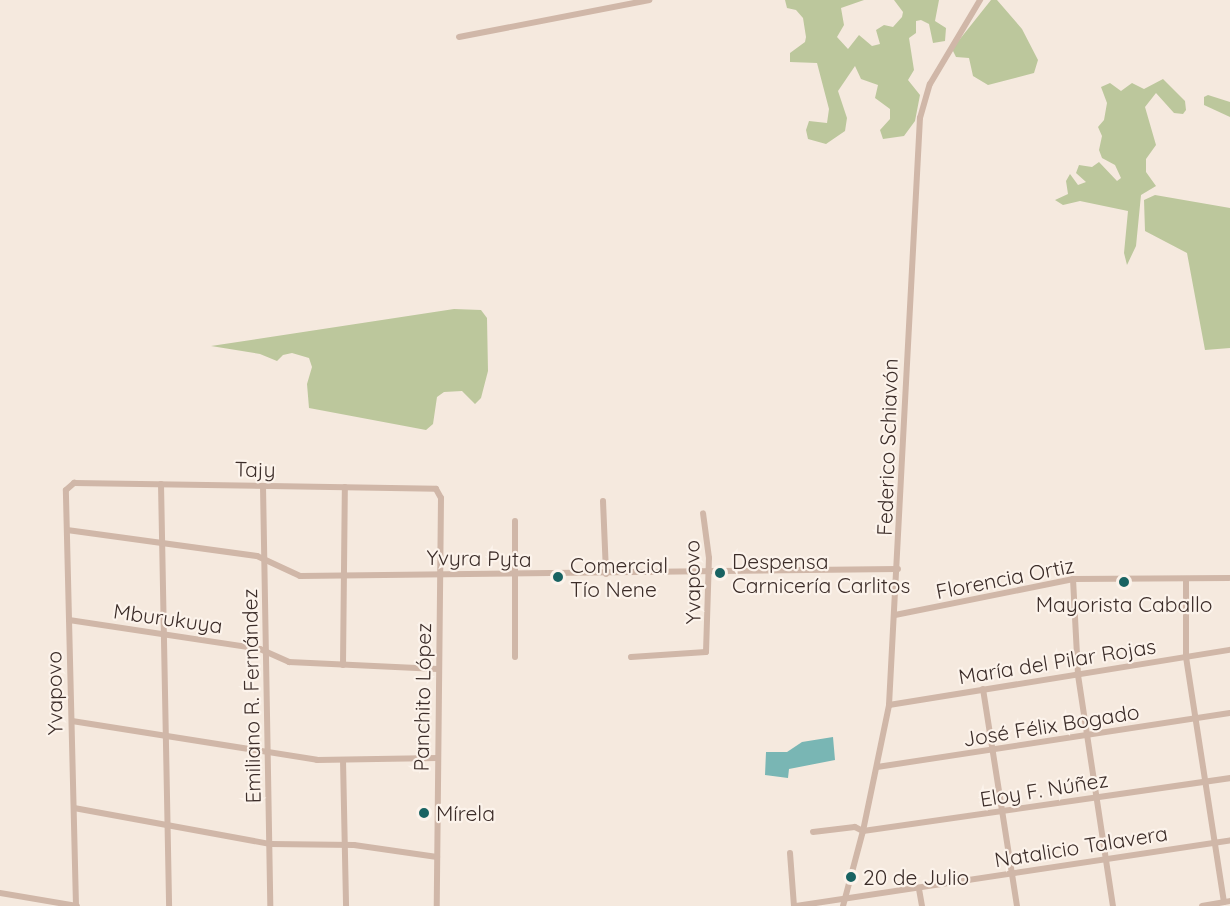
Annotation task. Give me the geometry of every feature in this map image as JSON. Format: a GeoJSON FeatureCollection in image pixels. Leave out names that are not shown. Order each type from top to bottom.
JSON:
{"type":"FeatureCollection","features":[{"type":"Feature","properties":{"kind":"street"},"geometry":{"type":"LineString","coordinates":[[459,37],[628,2],[649,0]]}},
{"type":"Feature","properties":{"kind":"street","name":"Federico Schiavón"},"geometry":{"type":"LineString","coordinates":[[843,903],[863,831],[889,705],[898,569],[920,118],[930,84],[980,0]]}},
{"type":"Feature","properties":{"kind":"street","name":"Tajy"},"geometry":{"type":"LineString","coordinates":[[74,483],[436,489]]}},
{"type":"Feature","properties":{"kind":"street","name":"Yvapovo"},"geometry":{"type":"LineString","coordinates":[[74,483],[66,490],[76,906]]}},
{"type":"Feature","properties":{"kind":"street"},"geometry":{"type":"LineString","coordinates":[[161,484],[169,906]]}},
{"type":"Feature","properties":{"kind":"street","name":"Emiliano R. Fernández"},"geometry":{"type":"LineString","coordinates":[[262,486],[271,844],[270,906]]}},
{"type":"Feature","properties":{"kind":"street"},"geometry":{"type":"LineString","coordinates":[[343,665],[345,487]]}},
{"type":"Feature","properties":{"kind":"street","name":"Panchito López"},"geometry":{"type":"LineString","coordinates":[[436,489],[441,498],[437,906]]}},
{"type":"Feature","properties":{"kind":"street"},"geometry":{"type":"LineString","coordinates":[[603,501],[606,574]]}},
{"type":"Feature","properties":{"kind":"street","name":"Yvapovo"},"geometry":{"type":"LineString","coordinates":[[631,657],[706,652],[709,572],[708,528],[703,513]]}},
{"type":"Feature","properties":{"kind":"street"},"geometry":{"type":"LineString","coordinates":[[515,521],[515,657]]}},
{"type":"Feature","properties":{"kind":"street","name":"Yvyra Pyta"},"geometry":{"type":"LineString","coordinates":[[67,530],[265,558],[290,574],[516,576],[898,569]]}},
{"type":"Feature","properties":{"kind":"street","name":"Florencia Ortiz"},"geometry":{"type":"LineString","coordinates":[[895,615],[1073,579],[1229,578]]}},
{"type":"Feature","properties":{"kind":"street"},"geometry":{"type":"LineString","coordinates":[[1073,579],[1078,675],[1113,906]]}},
{"type":"Feature","properties":{"kind":"street"},"geometry":{"type":"LineString","coordinates":[[1185,579],[1186,657],[1227,902],[1202,906]]}},
{"type":"Feature","properties":{"kind":"street","name":"Mburukuya"},"geometry":{"type":"LineString","coordinates":[[69,620],[163,632],[266,652],[289,662],[438,669]]}},
{"type":"Feature","properties":{"kind":"street","name":"María del Pilar Rojas"},"geometry":{"type":"LineString","coordinates":[[889,705],[1230,650]]}},
{"type":"Feature","properties":{"kind":"street"},"geometry":{"type":"LineString","coordinates":[[983,689],[1017,906]]}},
{"type":"Feature","properties":{"kind":"street","name":"José Félix Bogado"},"geometry":{"type":"LineString","coordinates":[[877,767],[1230,713]]}},
{"type":"Feature","properties":{"kind":"street"},"geometry":{"type":"LineString","coordinates":[[72,721],[269,752],[343,760],[437,758]]}},
{"type":"Feature","properties":{"kind":"street"},"geometry":{"type":"LineString","coordinates":[[343,760],[346,906]]}},
{"type":"Feature","properties":{"kind":"street","name":"Eloy F. Núñez"},"geometry":{"type":"LineString","coordinates":[[813,832],[855,827],[863,831],[1003,813],[1230,778]]}},
{"type":"Feature","properties":{"kind":"street"},"geometry":{"type":"LineString","coordinates":[[74,807],[271,844],[346,845],[437,857]]}},
{"type":"Feature","properties":{"kind":"street","name":"Natalicio Talavera"},"geometry":{"type":"LineString","coordinates":[[795,906],[843,903],[1106,858],[1230,840]]}},
{"type":"Feature","properties":{"kind":"street"},"geometry":{"type":"LineString","coordinates":[[790,853],[795,906]]}},
{"type":"Feature","properties":{"kind":"street"},"geometry":{"type":"LineString","coordinates":[[919,889],[922,906]]}},
{"type":"Feature","properties":{"kind":"street"},"geometry":{"type":"LineString","coordinates":[[0,893],[76,906]]}},
{"type":"Feature","properties":{"kind":"green space"},"geometry":{"type":"Polygon","coordinates":[[[785,0],[864,0],[841,8],[844,25],[837,37],[848,49],[859,35],[872,46],[880,44],[876,30],[884,25],[893,27],[902,17],[903,12],[894,0],[939,0],[935,21],[946,28],[945,41],[933,43],[929,24],[921,20],[916,21],[916,33],[909,38],[914,70],[908,80],[920,95],[915,121],[904,136],[883,139],[880,130],[890,119],[890,109],[875,98],[878,85],[861,79],[855,66],[838,91],[847,118],[845,131],[826,144],[808,139],[806,130],[809,121],[827,123],[829,109],[817,63],[790,62],[790,53],[805,42],[806,37],[803,18],[796,10],[787,8],[785,0]]]}},
{"type":"Feature","properties":{"kind":"green space"},"geometry":{"type":"Polygon","coordinates":[[[991,0],[997,0],[1022,29],[1038,60],[1034,73],[988,85],[973,76],[969,58],[956,57],[952,49],[991,0]]]}},
{"type":"Feature","properties":{"kind":"green space"},"geometry":{"type":"Polygon","coordinates":[[[1163,79],[1185,101],[1186,110],[1183,114],[1174,113],[1156,93],[1145,107],[1156,145],[1146,159],[1146,172],[1156,186],[1141,195],[1136,246],[1127,265],[1124,253],[1128,211],[1080,201],[1063,205],[1055,200],[1068,194],[1066,181],[1070,174],[1078,185],[1086,182],[1076,173],[1079,165],[1092,167],[1099,162],[1117,181],[1121,178],[1115,165],[1102,158],[1099,150],[1102,136],[1098,127],[1104,120],[1107,103],[1101,87],[1110,83],[1121,91],[1132,83],[1144,89],[1163,79]]]}},
{"type":"Feature","properties":{"kind":"green space"},"geometry":{"type":"Polygon","coordinates":[[[1208,95],[1230,102],[1230,117],[1204,105],[1204,97],[1208,95]]]}},
{"type":"Feature","properties":{"kind":"green space"},"geometry":{"type":"Polygon","coordinates":[[[1155,195],[1230,208],[1230,348],[1205,350],[1187,253],[1145,231],[1144,200],[1155,195]]]}},
{"type":"Feature","properties":{"kind":"green space"},"geometry":{"type":"Polygon","coordinates":[[[454,309],[481,310],[487,318],[488,371],[481,398],[475,404],[462,391],[444,392],[437,397],[433,424],[426,430],[309,408],[307,384],[312,367],[309,358],[292,353],[283,355],[277,361],[260,354],[211,346],[454,309]]]}},
{"type":"Feature","properties":{"kind":"water"},"geometry":{"type":"Polygon","coordinates":[[[833,737],[835,760],[789,769],[788,778],[765,775],[766,752],[787,752],[802,742],[833,737]]]}},
{"type":"Feature","properties":{"kind":"place","name":"Despensa Carnicería Carlitos"},"geometry":{"type":"Point","coordinates":[720,573]}},
{"type":"Feature","properties":{"kind":"place","name":"Comercial Tío Nene"},"geometry":{"type":"Point","coordinates":[558,577]}},
{"type":"Feature","properties":{"kind":"place","name":"Mayorista Caballo"},"geometry":{"type":"Point","coordinates":[1124,582]}},
{"type":"Feature","properties":{"kind":"place","name":"Mírela"},"geometry":{"type":"Point","coordinates":[424,813]}},
{"type":"Feature","properties":{"kind":"place","name":"20 de Julio"},"geometry":{"type":"Point","coordinates":[851,877]}}]}
